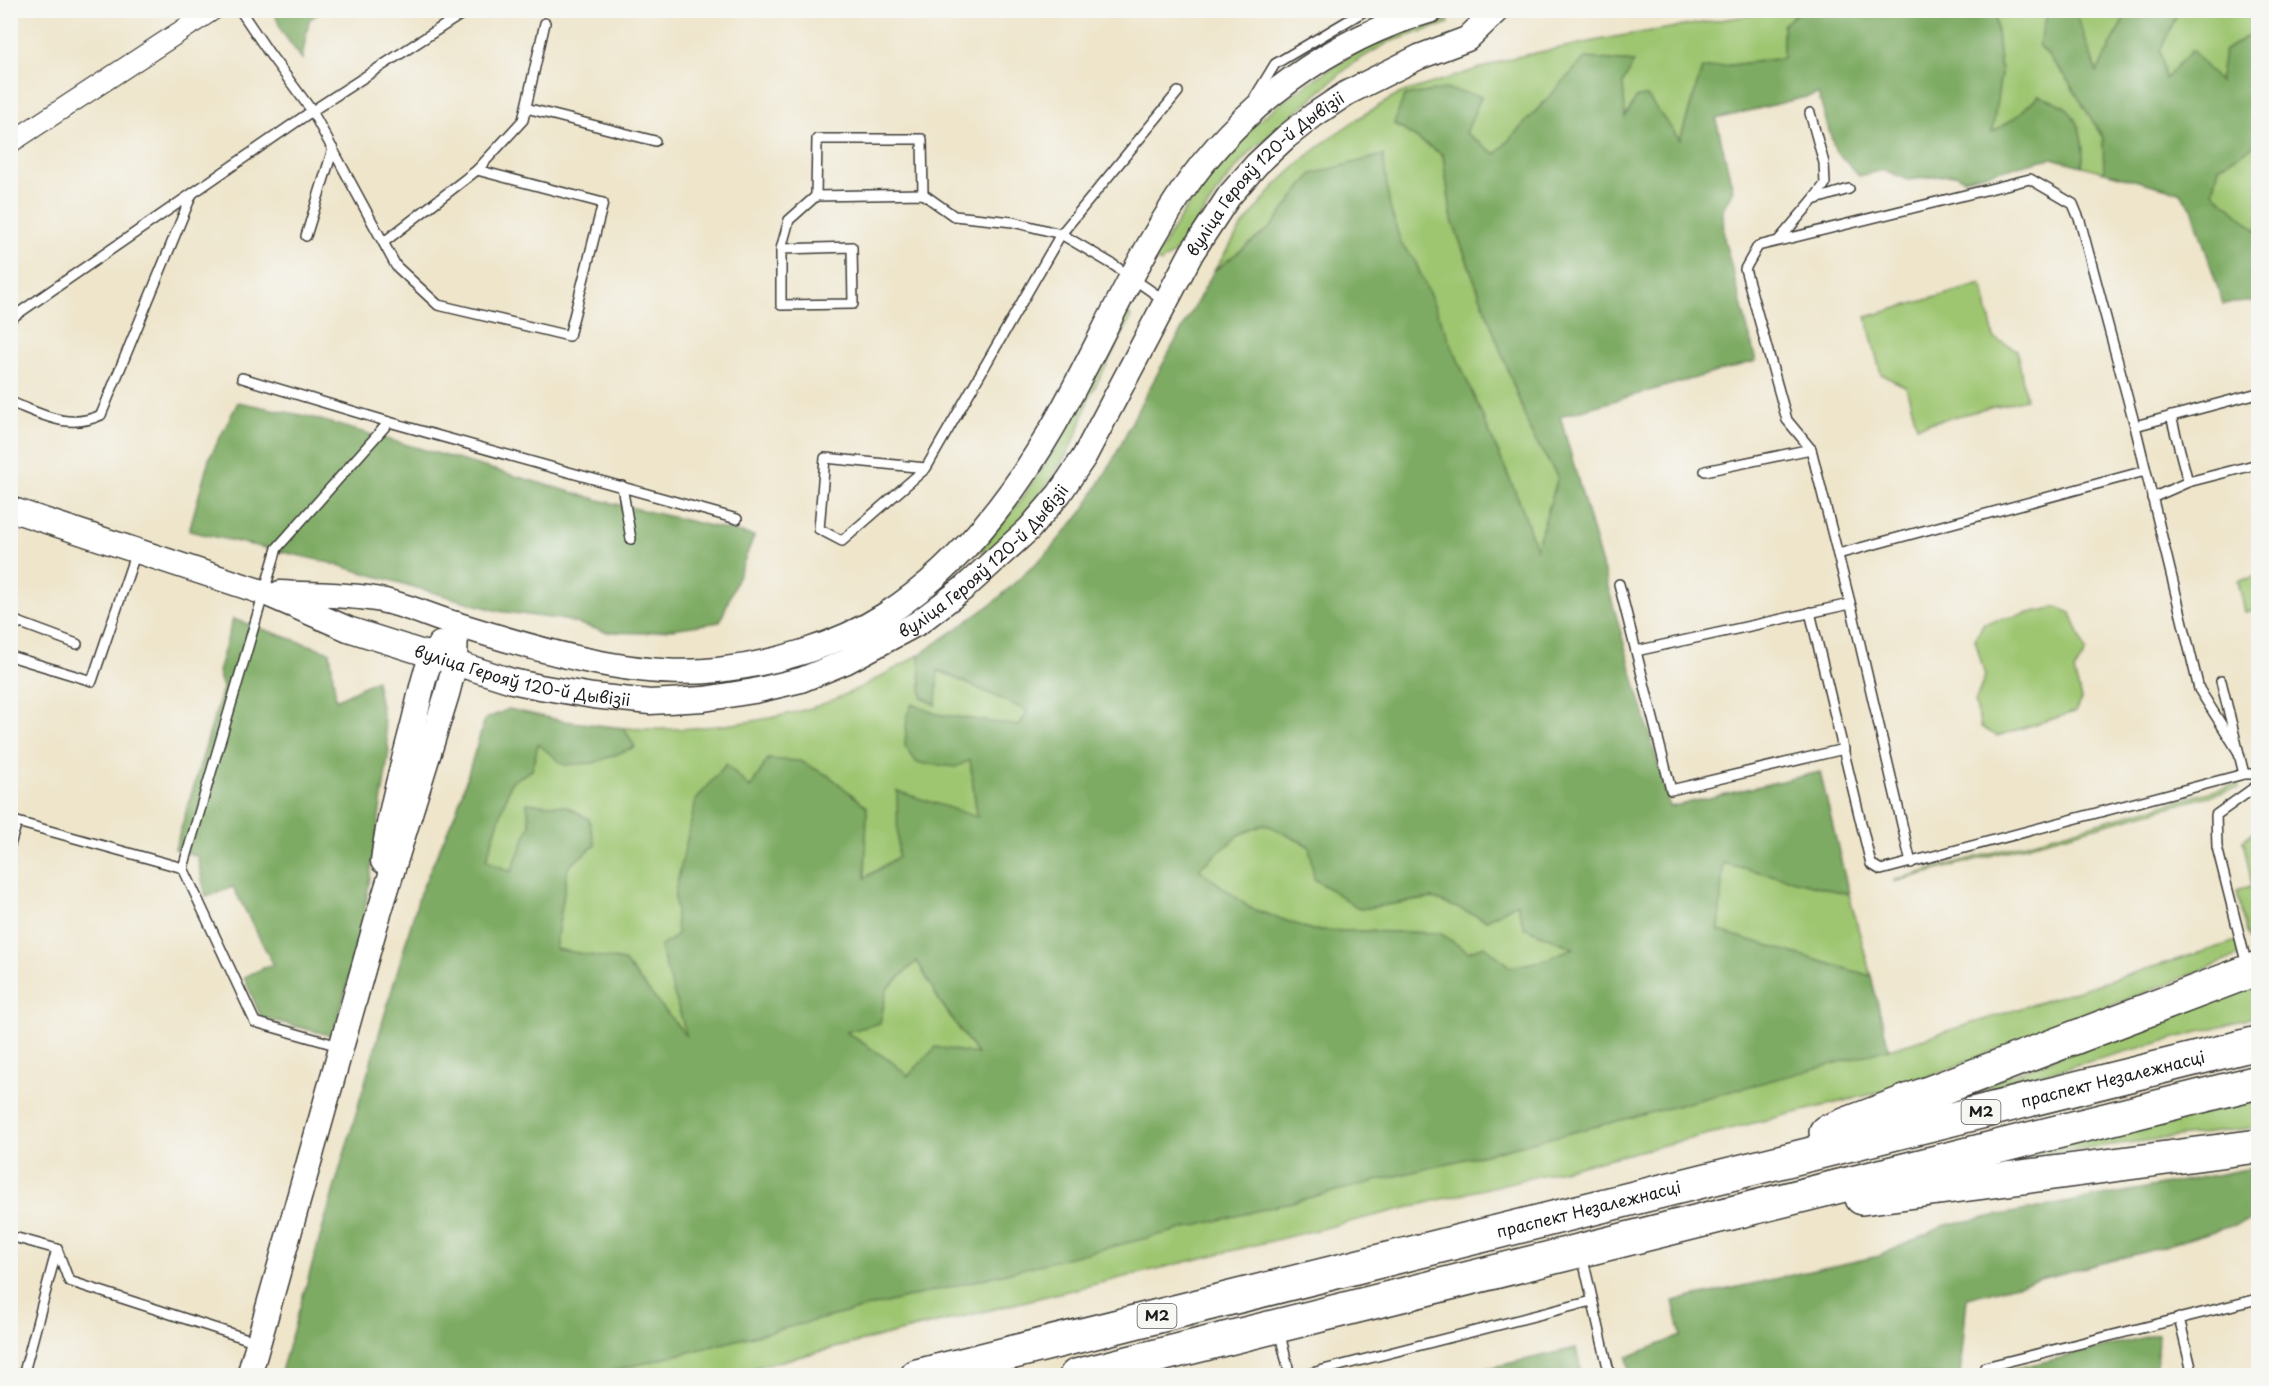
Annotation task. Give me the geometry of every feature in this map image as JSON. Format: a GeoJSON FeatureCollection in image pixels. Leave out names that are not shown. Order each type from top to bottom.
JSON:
{"type":"FeatureCollection","features":[{"type":"Feature","properties":{"kind":"highway"},"geometry":{"type":"LineString","coordinates":[[1703,1181],[1933,1090],[2255,969]]}},
{"type":"Feature","properties":{"kind":"highway","name":"праспект Незалежнасці"},"geometry":{"type":"LineString","coordinates":[[917,1376],[2259,1043]]}},
{"type":"Feature","properties":{"kind":"highway","name":"М2"},"geometry":{"type":"LineString","coordinates":[[1076,1376],[2259,1082]]}},
{"type":"Feature","properties":{"kind":"highway"},"geometry":{"type":"LineString","coordinates":[[1717,1217],[2259,1146]]}},
{"type":"Feature","properties":{"kind":"street"},"geometry":{"type":"LineString","coordinates":[[10,143],[213,10]]}},
{"type":"Feature","properties":{"kind":"street","name":"вуліца Герояў 120-й Дывізіі"},"geometry":{"type":"LineString","coordinates":[[265,593],[377,599],[548,651],[636,668],[717,670],[788,656],[839,638],[884,616],[930,582],[963,550],[1001,507],[1054,425],[1155,234],[1182,192],[1208,158],[1238,126],[1296,75],[1334,51],[1376,30],[1432,10]]}},
{"type":"Feature","properties":{"kind":"street","name":"вуліца Герояў 120-й Дывізіі"},"geometry":{"type":"LineString","coordinates":[[10,509],[265,593],[348,629],[540,687],[650,702],[704,699],[801,680],[864,653],[918,623],[964,588],[1029,529],[1059,494],[1084,457],[1192,252],[1228,196],[1257,164],[1286,137],[1330,104],[1378,76],[1419,57],[1467,39],[1497,10]]}},
{"type":"Feature","properties":{"kind":"street"},"geometry":{"type":"LineString","coordinates":[[376,923],[388,820],[431,655],[456,624]]}},
{"type":"Feature","properties":{"kind":"street"},"geometry":{"type":"LineString","coordinates":[[249,1376],[376,923],[455,663],[456,624]]}},
{"type":"Feature","properties":{"kind":"lane"},"geometry":{"type":"LineString","coordinates":[[240,10],[312,111],[396,266],[438,305],[569,336],[603,203],[477,170]]}},
{"type":"Feature","properties":{"kind":"lane"},"geometry":{"type":"LineString","coordinates":[[10,319],[312,111],[468,10]]}},
{"type":"Feature","properties":{"kind":"lane"},"geometry":{"type":"LineString","coordinates":[[1238,126],[1275,64],[1366,10]]}},
{"type":"Feature","properties":{"kind":"lane"},"geometry":{"type":"LineString","coordinates":[[384,243],[477,170],[523,120],[545,23]]}},
{"type":"Feature","properties":{"kind":"lane"},"geometry":{"type":"LineString","coordinates":[[926,468],[825,458],[819,529],[842,541],[926,468],[1060,234],[1178,92]]}},
{"type":"Feature","properties":{"kind":"lane"},"geometry":{"type":"LineString","coordinates":[[526,108],[655,141]]}},
{"type":"Feature","properties":{"kind":"lane"},"geometry":{"type":"LineString","coordinates":[[1779,240],[1825,184],[1824,163],[1810,112]]}},
{"type":"Feature","properties":{"kind":"lane"},"geometry":{"type":"LineString","coordinates":[[816,196],[817,140],[922,139],[923,194]]}},
{"type":"Feature","properties":{"kind":"lane"},"geometry":{"type":"LineString","coordinates":[[306,236],[333,149]]}},
{"type":"Feature","properties":{"kind":"lane"},"geometry":{"type":"LineString","coordinates":[[1911,863],[1811,449],[1787,420],[1745,268],[1758,246],[2030,179],[2073,204],[2080,221],[2135,426],[2199,689],[2238,750]]}},
{"type":"Feature","properties":{"kind":"lane"},"geometry":{"type":"LineString","coordinates":[[1813,200],[1849,189]]}},
{"type":"Feature","properties":{"kind":"lane"},"geometry":{"type":"LineString","coordinates":[[11,402],[58,421],[87,421],[101,415],[192,194]]}},
{"type":"Feature","properties":{"kind":"lane"},"geometry":{"type":"LineString","coordinates":[[781,249],[852,247],[853,304],[781,305],[781,249],[789,220],[816,196],[923,194],[954,216],[1013,222],[1060,234],[1132,277],[1166,301]]}},
{"type":"Feature","properties":{"kind":"lane"},"geometry":{"type":"LineString","coordinates":[[242,378],[389,422],[737,519]]}},
{"type":"Feature","properties":{"kind":"lane"},"geometry":{"type":"LineString","coordinates":[[2135,426],[2259,393]]}},
{"type":"Feature","properties":{"kind":"lane"},"geometry":{"type":"LineString","coordinates":[[2171,416],[2188,482]]}},
{"type":"Feature","properties":{"kind":"lane"},"geometry":{"type":"LineString","coordinates":[[341,1047],[255,1022],[183,868],[277,548],[389,422]]}},
{"type":"Feature","properties":{"kind":"lane"},"geometry":{"type":"LineString","coordinates":[[1705,471],[1811,449]]}},
{"type":"Feature","properties":{"kind":"lane"},"geometry":{"type":"LineString","coordinates":[[2152,498],[2188,482],[2259,464]]}},
{"type":"Feature","properties":{"kind":"lane"},"geometry":{"type":"LineString","coordinates":[[1838,554],[2145,471]]}},
{"type":"Feature","properties":{"kind":"lane"},"geometry":{"type":"LineString","coordinates":[[622,486],[631,539]]}},
{"type":"Feature","properties":{"kind":"lane"},"geometry":{"type":"LineString","coordinates":[[10,656],[92,681],[136,552]]}},
{"type":"Feature","properties":{"kind":"lane"},"geometry":{"type":"LineString","coordinates":[[1619,584],[1671,790],[1844,749]]}},
{"type":"Feature","properties":{"kind":"lane"},"geometry":{"type":"LineString","coordinates":[[1636,651],[1850,604]]}},
{"type":"Feature","properties":{"kind":"lane"},"geometry":{"type":"LineString","coordinates":[[1810,612],[1871,864],[1881,870],[2244,774],[2259,774]]}},
{"type":"Feature","properties":{"kind":"lane"},"geometry":{"type":"LineString","coordinates":[[10,619],[77,644]]}},
{"type":"Feature","properties":{"kind":"lane"},"geometry":{"type":"LineString","coordinates":[[2221,681],[2244,774]]}},
{"type":"Feature","properties":{"kind":"lane"},"geometry":{"type":"LineString","coordinates":[[2255,969],[2244,954],[2217,847],[2216,815],[2259,785]]}},
{"type":"Feature","properties":{"kind":"lane"},"geometry":{"type":"LineString","coordinates":[[10,845],[14,821],[183,868]]}},
{"type":"Feature","properties":{"kind":"lane"},"geometry":{"type":"LineString","coordinates":[[10,1236],[57,1249]]}},
{"type":"Feature","properties":{"kind":"lane"},"geometry":{"type":"LineString","coordinates":[[57,1249],[69,1281],[258,1342]]}},
{"type":"Feature","properties":{"kind":"lane"},"geometry":{"type":"LineString","coordinates":[[23,1376],[57,1249]]}},
{"type":"Feature","properties":{"kind":"lane"},"geometry":{"type":"LineString","coordinates":[[1580,1251],[1610,1376]]}},
{"type":"Feature","properties":{"kind":"lane"},"geometry":{"type":"LineString","coordinates":[[1985,1367],[2259,1299]]}},
{"type":"Feature","properties":{"kind":"lane"},"geometry":{"type":"LineString","coordinates":[[1300,1376],[1592,1301]]}},
{"type":"Feature","properties":{"kind":"lane"},"geometry":{"type":"LineString","coordinates":[[2180,1318],[2193,1376]]}},
{"type":"Feature","properties":{"kind":"lane"},"geometry":{"type":"LineString","coordinates":[[1278,1325],[1290,1376]]}},
{"type":"Feature","properties":{"kind":"green space"},"geometry":{"type":"Polygon","coordinates":[[[1801,10],[1995,11],[2001,73],[1992,132],[2015,118],[2038,96],[2065,107],[2075,119],[2081,134],[2083,150],[2082,166],[2051,158],[1964,179],[1956,174],[1908,180],[1884,170],[1859,176],[1835,150],[1818,94],[1716,119],[1733,190],[1723,209],[1724,238],[1756,361],[1560,416],[1670,807],[1820,772],[1849,894],[1723,863],[1719,931],[1871,976],[1889,1049],[1642,1115],[596,1375],[280,1375],[420,893],[457,809],[485,719],[509,709],[563,721],[624,728],[635,747],[594,763],[564,765],[538,744],[532,770],[511,782],[486,860],[511,872],[530,825],[527,803],[566,806],[589,819],[595,845],[568,867],[555,949],[624,961],[687,1037],[660,947],[677,935],[675,892],[696,800],[726,764],[750,788],[768,759],[800,761],[829,776],[867,807],[865,878],[898,857],[897,791],[977,817],[970,760],[956,767],[917,763],[905,746],[907,715],[912,704],[936,714],[1019,726],[1028,711],[938,670],[936,705],[922,697],[919,655],[993,603],[1047,553],[1083,511],[1112,462],[1138,409],[1214,271],[1271,227],[1312,174],[1383,155],[1390,207],[1401,244],[1414,259],[1521,505],[1536,549],[1558,477],[1532,435],[1452,220],[1443,155],[1394,124],[1404,96],[1445,89],[1481,96],[1466,133],[1496,154],[1585,58],[1634,62],[1623,83],[1625,117],[1637,97],[1647,96],[1680,140],[1702,69],[1783,58],[1783,25],[1801,10]],[[1265,824],[1239,835],[1199,869],[1250,908],[1312,930],[1440,933],[1468,952],[1485,946],[1510,967],[1542,961],[1573,948],[1524,927],[1517,903],[1487,920],[1432,898],[1360,909],[1314,879],[1309,846],[1265,824]],[[917,961],[887,989],[880,1023],[846,1032],[892,1062],[908,1076],[936,1047],[977,1054],[939,1000],[917,961]]]}},
{"type":"Feature","properties":{"kind":"green space"},"geometry":{"type":"Polygon","coordinates":[[[2053,10],[2075,11],[2097,72],[2128,11],[2179,11],[2160,51],[2165,79],[2192,50],[2219,82],[2224,51],[2257,30],[2250,11],[2258,11],[2258,143],[2219,167],[2213,192],[2258,232],[2258,301],[2223,304],[2192,208],[2179,192],[2104,172],[2103,138],[2066,77],[2039,45],[2047,15],[2053,10]]]}},
{"type":"Feature","properties":{"kind":"green space"},"geometry":{"type":"Polygon","coordinates":[[[274,11],[322,11],[309,20],[302,59],[282,32],[274,11]]]}},
{"type":"Feature","properties":{"kind":"green space"},"geometry":{"type":"Polygon","coordinates":[[[1777,11],[1801,11],[1783,25],[1783,58],[1702,69],[1680,140],[1625,119],[1623,83],[1633,62],[1585,58],[1496,154],[1466,133],[1481,97],[1394,124],[1443,155],[1452,220],[1532,435],[1558,477],[1536,550],[1521,505],[1414,259],[1401,244],[1390,207],[1312,174],[1271,227],[1214,271],[1241,228],[1274,187],[1334,135],[1401,93],[1516,57],[1614,37],[1777,11]]]}},
{"type":"Feature","properties":{"kind":"green space"},"geometry":{"type":"Polygon","coordinates":[[[1995,11],[2053,11],[2047,15],[2039,45],[2066,77],[2103,138],[2104,172],[2082,166],[2083,156],[2038,96],[2015,118],[1992,133],[2001,73],[1995,11]]]}},
{"type":"Feature","properties":{"kind":"green space"},"geometry":{"type":"Polygon","coordinates":[[[2075,11],[2128,11],[2097,73],[2075,11]]]}},
{"type":"Feature","properties":{"kind":"green space"},"geometry":{"type":"Polygon","coordinates":[[[2179,11],[2250,11],[2257,30],[2224,51],[2220,82],[2165,80],[2159,52],[2179,11]]]}},
{"type":"Feature","properties":{"kind":"green space"},"geometry":{"type":"Polygon","coordinates":[[[1448,20],[1449,23],[1389,42],[1353,63],[1249,153],[1223,184],[1178,250],[1160,263],[1155,259],[1211,173],[1233,146],[1265,116],[1305,86],[1347,59],[1387,39],[1448,20]]]}},
{"type":"Feature","properties":{"kind":"green space"},"geometry":{"type":"Polygon","coordinates":[[[2258,143],[2258,232],[2213,192],[2219,167],[2258,143]]]}},
{"type":"Feature","properties":{"kind":"green space"},"geometry":{"type":"Polygon","coordinates":[[[1982,284],[1994,338],[2017,350],[2026,399],[1917,426],[1906,387],[1881,374],[1866,317],[1982,284]]]}},
{"type":"Feature","properties":{"kind":"green space"},"geometry":{"type":"Polygon","coordinates":[[[1128,311],[1131,318],[1088,400],[1078,432],[1065,457],[1046,487],[1017,524],[990,550],[979,552],[1020,501],[1055,449],[1128,311]]]}},
{"type":"Feature","properties":{"kind":"green space"},"geometry":{"type":"Polygon","coordinates":[[[238,402],[310,417],[599,500],[754,536],[720,622],[644,633],[606,632],[565,620],[498,611],[323,561],[189,531],[209,459],[238,402]]]}},
{"type":"Feature","properties":{"kind":"green space"},"geometry":{"type":"Polygon","coordinates":[[[2258,576],[2258,609],[2245,612],[2238,581],[2258,576]]]}},
{"type":"Feature","properties":{"kind":"green space"},"geometry":{"type":"Polygon","coordinates":[[[2057,607],[2071,613],[2086,652],[2074,671],[2081,699],[2075,712],[1997,736],[1981,727],[1975,702],[1985,676],[1975,639],[1984,623],[2057,607]]]}},
{"type":"Feature","properties":{"kind":"green space"},"geometry":{"type":"Polygon","coordinates":[[[233,619],[330,652],[336,700],[376,680],[389,751],[361,936],[333,1036],[261,1017],[244,977],[273,964],[233,887],[206,897],[197,856],[175,849],[223,688],[218,672],[233,619]]]}},
{"type":"Feature","properties":{"kind":"green space"},"geometry":{"type":"Polygon","coordinates":[[[919,655],[922,697],[935,705],[937,670],[1028,711],[1019,726],[936,714],[912,704],[970,759],[977,817],[898,857],[865,878],[867,807],[829,776],[751,789],[726,764],[675,892],[677,935],[688,1038],[624,962],[555,949],[568,867],[595,845],[527,803],[530,825],[511,872],[486,860],[511,782],[532,770],[538,743],[635,747],[624,728],[671,729],[718,726],[788,714],[839,697],[919,655]]]}},
{"type":"Feature","properties":{"kind":"green space"},"geometry":{"type":"Polygon","coordinates":[[[2238,784],[2239,788],[1894,882],[1894,880],[2238,784]]]}},
{"type":"Feature","properties":{"kind":"green space"},"geometry":{"type":"Polygon","coordinates":[[[1265,824],[1309,846],[1360,909],[1433,898],[1487,920],[1517,903],[1524,927],[1573,948],[1542,961],[1510,967],[1485,946],[1468,952],[1440,933],[1312,930],[1250,908],[1199,869],[1239,835],[1265,824]]]}},
{"type":"Feature","properties":{"kind":"green space"},"geometry":{"type":"Polygon","coordinates":[[[2258,829],[2258,953],[2254,952],[2245,930],[2237,891],[2252,885],[2243,840],[2258,829]]]}},
{"type":"Feature","properties":{"kind":"green space"},"geometry":{"type":"Polygon","coordinates":[[[1723,863],[1849,894],[1871,976],[1719,931],[1723,863]]]}},
{"type":"Feature","properties":{"kind":"green space"},"geometry":{"type":"Polygon","coordinates":[[[2240,940],[2244,954],[1905,1086],[724,1375],[594,1376],[1889,1049],[2240,940]]]}},
{"type":"Feature","properties":{"kind":"green space"},"geometry":{"type":"Polygon","coordinates":[[[917,961],[939,1000],[977,1054],[908,1077],[892,1062],[845,1032],[880,1023],[887,989],[917,961]]]}},
{"type":"Feature","properties":{"kind":"green space"},"geometry":{"type":"Polygon","coordinates":[[[2258,980],[2258,1016],[1943,1101],[2258,980]]]}},
{"type":"Feature","properties":{"kind":"green space"},"geometry":{"type":"Polygon","coordinates":[[[2258,1100],[2258,1127],[2005,1158],[2258,1100]]]}},
{"type":"Feature","properties":{"kind":"green space"},"geometry":{"type":"Polygon","coordinates":[[[2258,1167],[2258,1218],[2148,1251],[1967,1298],[1960,1375],[1630,1375],[1627,1357],[1681,1336],[1673,1301],[1879,1256],[1946,1225],[2258,1167]]]}},
{"type":"Feature","properties":{"kind":"green space"},"geometry":{"type":"Polygon","coordinates":[[[2158,1334],[2156,1375],[1989,1375],[2158,1334]]]}},
{"type":"Feature","properties":{"kind":"green space"},"geometry":{"type":"Polygon","coordinates":[[[1576,1348],[1582,1375],[1459,1375],[1576,1348]]]}}]}
